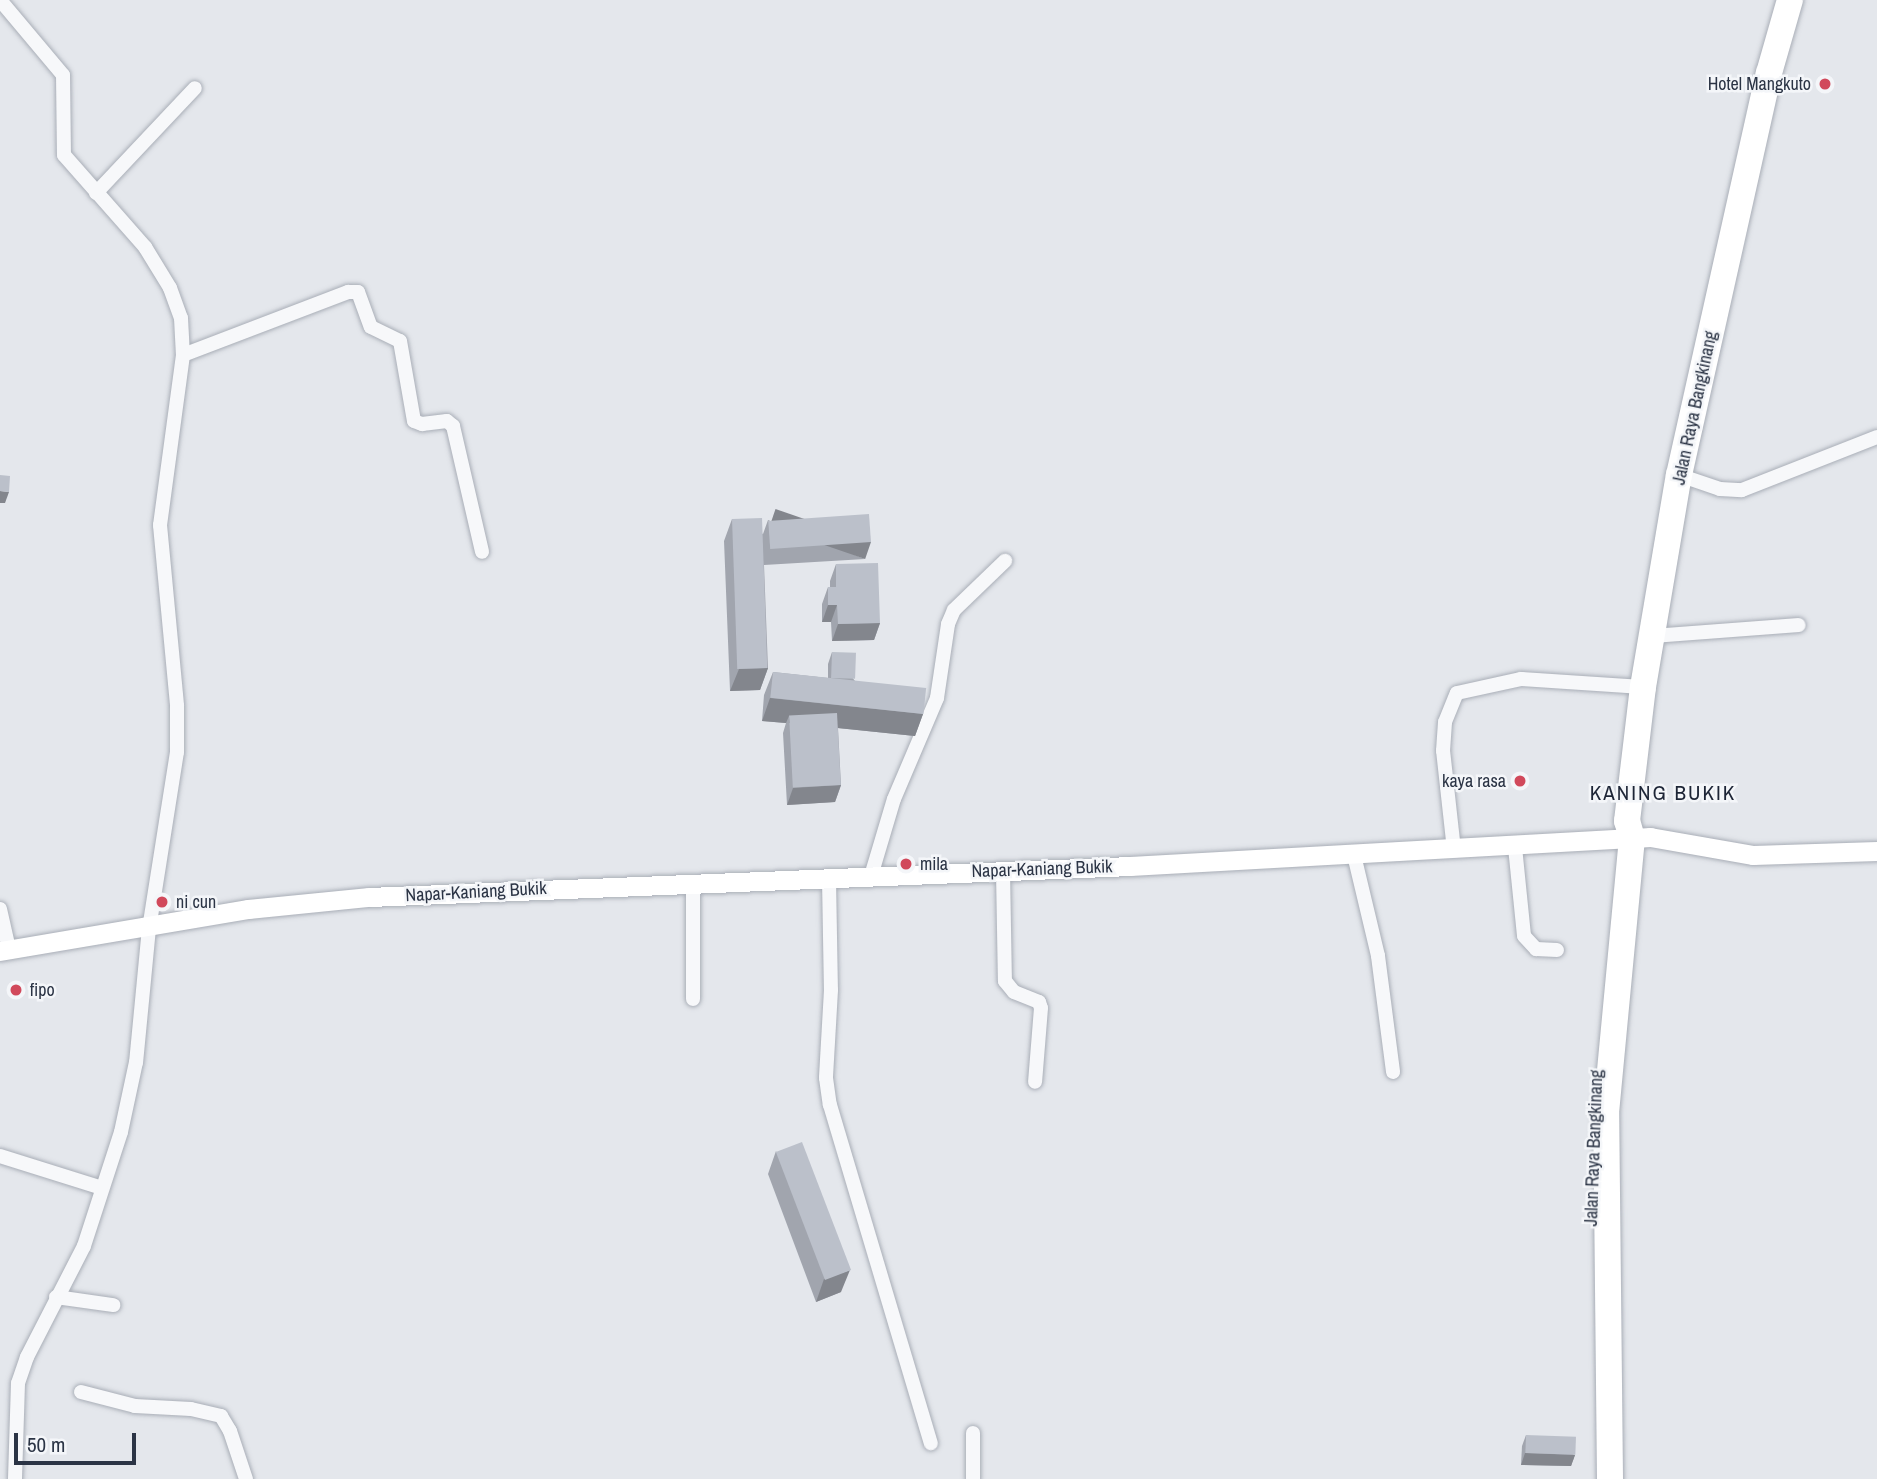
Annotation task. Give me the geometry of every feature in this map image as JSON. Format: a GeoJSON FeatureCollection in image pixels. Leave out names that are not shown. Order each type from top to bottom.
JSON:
{"type":"FeatureCollection","features":[{"type":"Feature","properties":{"kind":"highway","name":"Jalan Raya Bangkinang"},"geometry":{"type":"LineString","coordinates":[[1602,1472],[1592,1112],[1643,687],[1679,475],[1769,73],[1790,0]]}},
{"type":"Feature","properties":{"kind":"street"},"geometry":{"type":"LineString","coordinates":[[1,0],[63,75],[64,155],[145,247],[170,288],[181,318],[183,355],[160,525],[177,706],[177,752],[149,928],[136,1062],[121,1132],[84,1246],[56,1297],[18,1382],[15,1479]]}},
{"type":"Feature","properties":{"kind":"street"},"geometry":{"type":"LineString","coordinates":[[96,193],[195,88]]}},
{"type":"Feature","properties":{"kind":"street"},"geometry":{"type":"LineString","coordinates":[[183,355],[348,292],[358,292],[371,327],[400,341],[414,421],[422,424],[447,421],[453,426],[482,552]]}},
{"type":"Feature","properties":{"kind":"street"},"geometry":{"type":"LineString","coordinates":[[1679,475],[1720,489],[1742,490],[1877,437]]}},
{"type":"Feature","properties":{"kind":"street"},"geometry":{"type":"LineString","coordinates":[[871,876],[894,799],[937,698],[948,624],[962,599],[1005,561]]}},
{"type":"Feature","properties":{"kind":"street"},"geometry":{"type":"LineString","coordinates":[[1653,636],[1799,625]]}},
{"type":"Feature","properties":{"kind":"street"},"geometry":{"type":"LineString","coordinates":[[1454,849],[1443,751],[1445,722],[1457,693],[1521,679],[1643,687]]}},
{"type":"Feature","properties":{"kind":"street","name":"Napar-Kaniang Bukik"},"geometry":{"type":"LineString","coordinates":[[5,950],[149,928],[248,909],[357,898],[1515,847],[1625,833],[1753,855],[1877,851]]}},
{"type":"Feature","properties":{"kind":"street"},"geometry":{"type":"LineString","coordinates":[[1515,847],[1524,936],[1536,949],[1557,950]]}},
{"type":"Feature","properties":{"kind":"street"},"geometry":{"type":"LineString","coordinates":[[1354,855],[1378,956],[1393,1072]]}},
{"type":"Feature","properties":{"kind":"street"},"geometry":{"type":"LineString","coordinates":[[1003,871],[1005,981],[1014,992],[1034,998],[1041,1008],[1035,1082]]}},
{"type":"Feature","properties":{"kind":"street"},"geometry":{"type":"LineString","coordinates":[[829,879],[831,990],[826,1078],[830,1105],[863,1205],[931,1443]]}},
{"type":"Feature","properties":{"kind":"street"},"geometry":{"type":"LineString","coordinates":[[693,885],[693,999]]}},
{"type":"Feature","properties":{"kind":"street"},"geometry":{"type":"LineString","coordinates":[[0,909],[5,950]]}},
{"type":"Feature","properties":{"kind":"street"},"geometry":{"type":"LineString","coordinates":[[0,1156],[102,1188]]}},
{"type":"Feature","properties":{"kind":"street"},"geometry":{"type":"LineString","coordinates":[[56,1297],[113,1305]]}},
{"type":"Feature","properties":{"kind":"street"},"geometry":{"type":"LineString","coordinates":[[81,1392],[135,1406],[191,1409],[221,1416],[230,1430],[246,1479]]}},
{"type":"Feature","properties":{"kind":"street"},"geometry":{"type":"LineString","coordinates":[[973,1433],[973,1479]]}},
{"type":"Feature","properties":{"kind":"building"},"geometry":{"type":"Polygon","coordinates":[[[0,475],[10,476],[9,492],[0,491],[0,475]]]}},
{"type":"Feature","properties":{"kind":"building"},"geometry":{"type":"Polygon","coordinates":[[[869,514],[871,542],[770,549],[768,521],[869,514]]]}},
{"type":"Feature","properties":{"kind":"building"},"geometry":{"type":"Polygon","coordinates":[[[762,518],[767,668],[737,669],[732,519],[762,518]]]}},
{"type":"Feature","properties":{"kind":"building"},"geometry":{"type":"Polygon","coordinates":[[[878,563],[880,623],[838,624],[837,605],[828,605],[828,587],[836,587],[836,564],[878,563]]]}},
{"type":"Feature","properties":{"kind":"building"},"geometry":{"type":"Polygon","coordinates":[[[832,652],[856,653],[855,679],[831,678],[832,652]]]}},
{"type":"Feature","properties":{"kind":"building"},"geometry":{"type":"Polygon","coordinates":[[[773,672],[926,688],[923,714],[770,698],[773,672]]]}},
{"type":"Feature","properties":{"kind":"building"},"geometry":{"type":"Polygon","coordinates":[[[837,713],[841,785],[793,787],[789,716],[837,713]]]}},
{"type":"Feature","properties":{"kind":"building"},"geometry":{"type":"Polygon","coordinates":[[[802,1142],[851,1270],[825,1280],[776,1152],[802,1142]]]}},
{"type":"Feature","properties":{"kind":"building"},"geometry":{"type":"Polygon","coordinates":[[[1526,1435],[1576,1437],[1575,1455],[1525,1453],[1526,1435]]]}},
{"type":"Feature","properties":{"kind":"place","name":"Hotel Mangkuto"},"geometry":{"type":"Point","coordinates":[1825,84]}},
{"type":"Feature","properties":{"kind":"place","name":"kaya rasa"},"geometry":{"type":"Point","coordinates":[1520,781]}},
{"type":"Feature","properties":{"kind":"place","name":"mila"},"geometry":{"type":"Point","coordinates":[906,864]}},
{"type":"Feature","properties":{"kind":"place","name":"ni cun"},"geometry":{"type":"Point","coordinates":[162,902]}},
{"type":"Feature","properties":{"kind":"place","name":"fipo"},"geometry":{"type":"Point","coordinates":[16,990]}},
{"type":"Feature","properties":{"kind":"district","name":"KANING BUKIK"},"geometry":{"type":"Point","coordinates":[1663,793]}}]}
